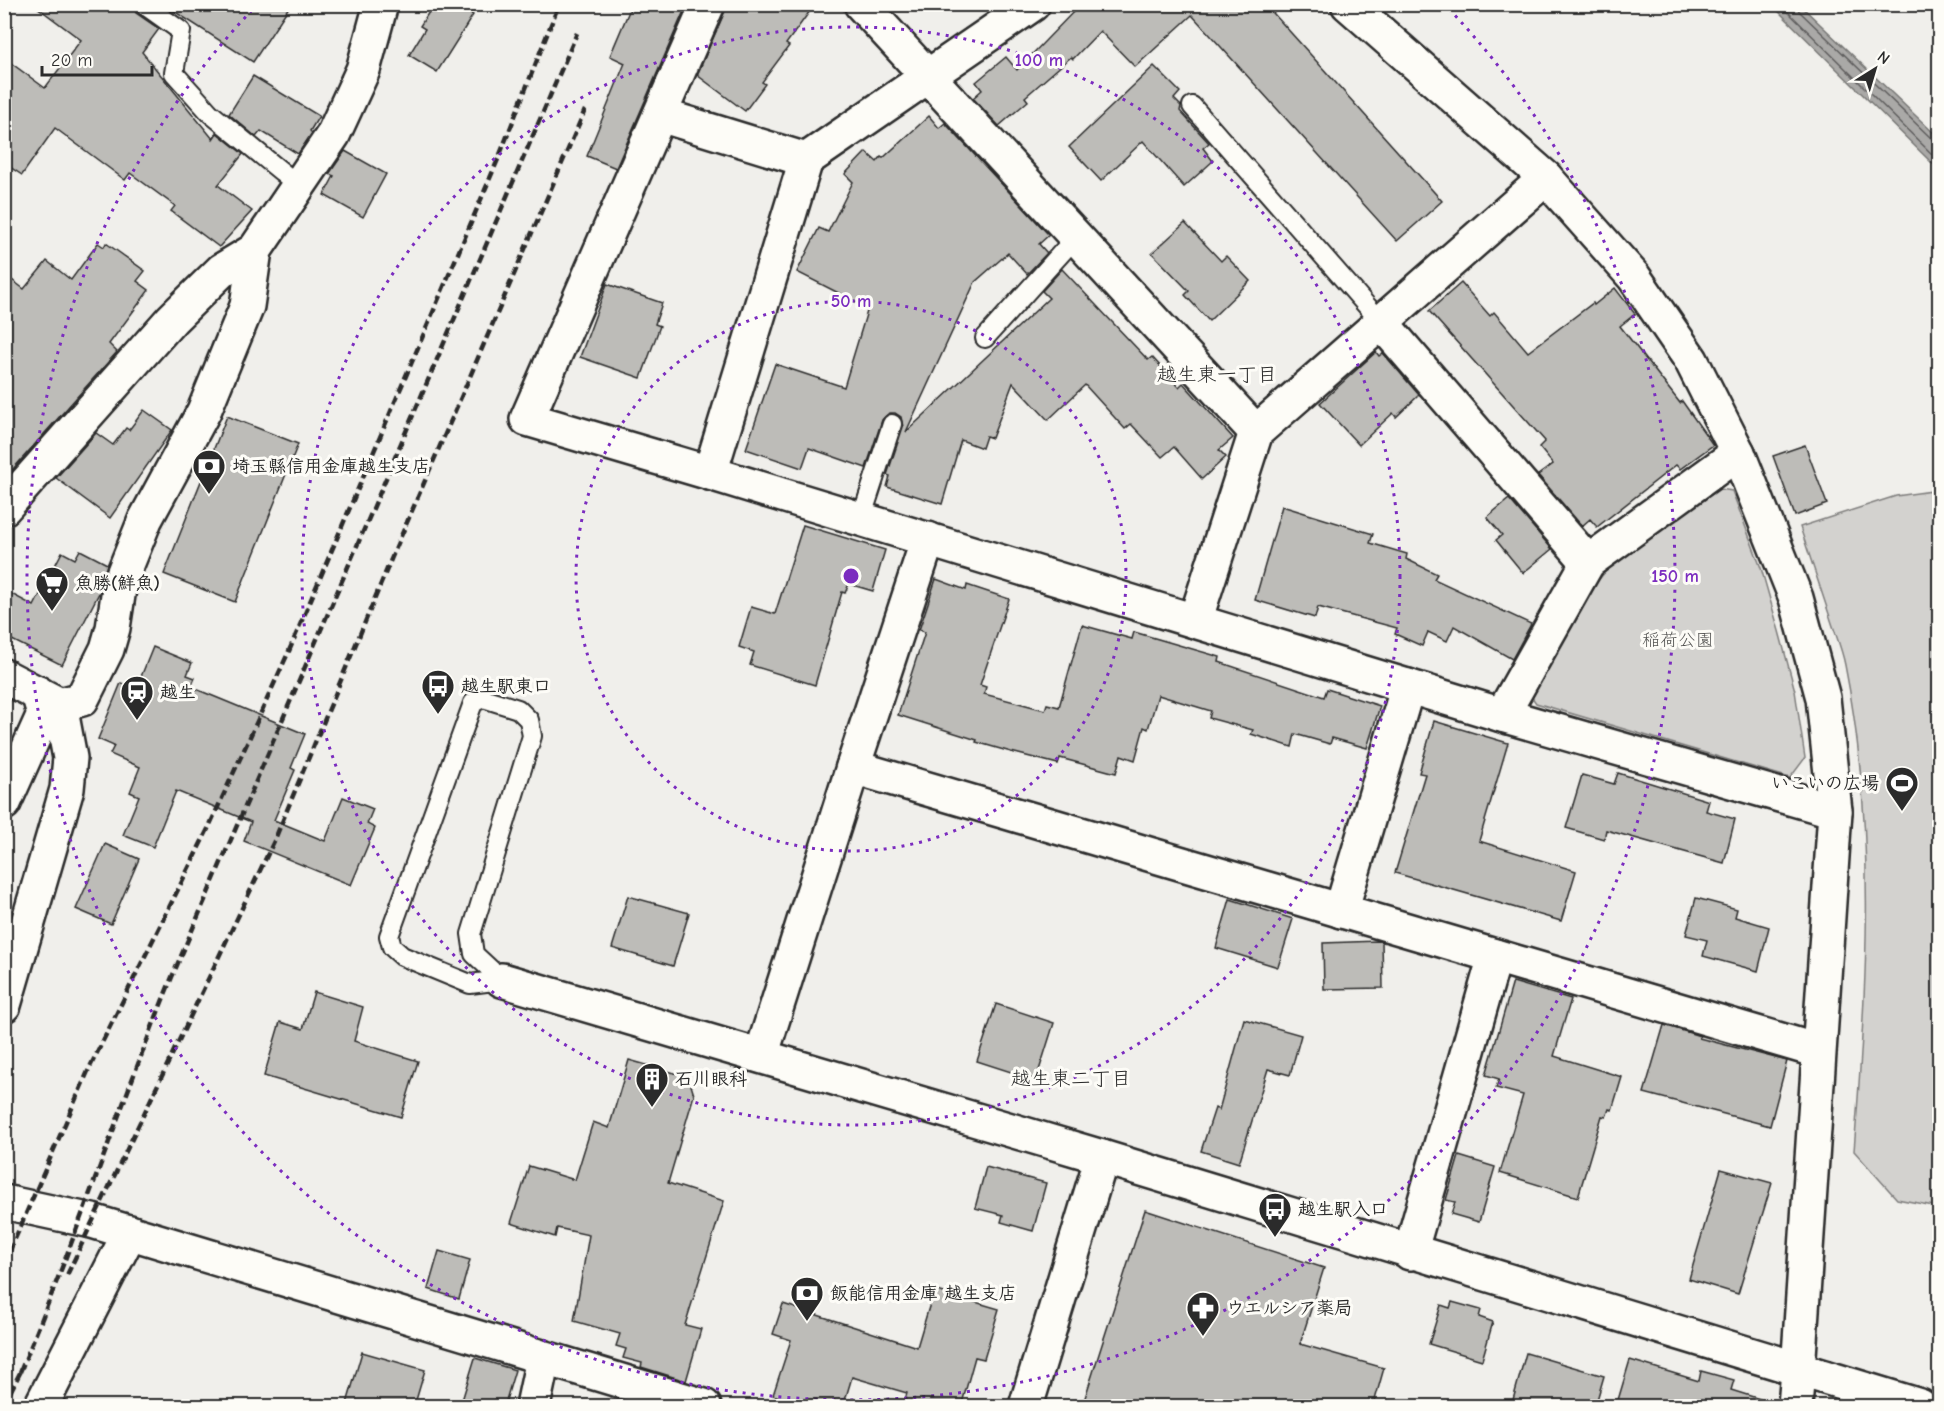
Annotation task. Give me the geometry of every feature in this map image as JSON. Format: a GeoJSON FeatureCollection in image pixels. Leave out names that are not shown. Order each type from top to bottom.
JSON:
{"type":"FeatureCollection","features":[{"type":"Feature","properties":{"kind":"street"},"geometry":{"type":"LineString","coordinates":[[4,508],[172,319],[222,270],[255,250],[333,135],[363,70],[381,4]]}},
{"type":"Feature","properties":{"kind":"street"},"geometry":{"type":"LineString","coordinates":[[708,4],[527,419],[710,472],[1502,715],[1835,811]]}},
{"type":"Feature","properties":{"kind":"street"},"geometry":{"type":"LineString","coordinates":[[861,4],[1256,432]]}},
{"type":"Feature","properties":{"kind":"street"},"geometry":{"type":"LineString","coordinates":[[710,472],[806,160],[1033,4]]}},
{"type":"Feature","properties":{"kind":"street"},"geometry":{"type":"LineString","coordinates":[[1348,4],[1546,178],[1634,277],[1691,360],[1738,453],[1796,598],[1823,698],[1835,811],[1795,1407]]}},
{"type":"Feature","properties":{"kind":"street"},"geometry":{"type":"LineString","coordinates":[[660,115],[806,160]]}},
{"type":"Feature","properties":{"kind":"street"},"geometry":{"type":"LineString","coordinates":[[1195,621],[1256,432],[1546,178]]}},
{"type":"Feature","properties":{"kind":"street"},"geometry":{"type":"LineString","coordinates":[[4,676],[49,699],[82,699],[107,649],[113,628],[120,582],[145,520],[204,411],[247,306],[255,250]]}},
{"type":"Feature","properties":{"kind":"street"},"geometry":{"type":"LineString","coordinates":[[1381,322],[1588,562]]}},
{"type":"Feature","properties":{"kind":"street"},"geometry":{"type":"LineString","coordinates":[[1502,715],[1588,562],[1738,453]]}},
{"type":"Feature","properties":{"kind":"street"},"geometry":{"type":"LineString","coordinates":[[761,1056],[928,539]]}},
{"type":"Feature","properties":{"kind":"street"},"geometry":{"type":"LineString","coordinates":[[1341,911],[1408,686]]}},
{"type":"Feature","properties":{"kind":"street"},"geometry":{"type":"LineString","coordinates":[[4,803],[49,699]]}},
{"type":"Feature","properties":{"kind":"street"},"geometry":{"type":"LineString","coordinates":[[5,1000],[67,789],[70,758],[49,699]]}},
{"type":"Feature","properties":{"kind":"street"},"geometry":{"type":"LineString","coordinates":[[853,767],[1818,1051]]}},
{"type":"Feature","properties":{"kind":"street"},"geometry":{"type":"LineString","coordinates":[[1410,1252],[1496,956]]}},
{"type":"Feature","properties":{"kind":"street"},"geometry":{"type":"LineString","coordinates":[[502,980],[1102,1157],[1920,1407]]}},
{"type":"Feature","properties":{"kind":"street"},"geometry":{"type":"LineString","coordinates":[[1026,1407],[1102,1157]]}},
{"type":"Feature","properties":{"kind":"street"},"geometry":{"type":"LineString","coordinates":[[4,1202],[80,1217],[704,1407]]}},
{"type":"Feature","properties":{"kind":"street"},"geometry":{"type":"LineString","coordinates":[[41,1407],[130,1233]]}},
{"type":"Feature","properties":{"kind":"street"},"geometry":{"type":"LineString","coordinates":[[533,1407],[543,1359]]}},
{"type":"Feature","properties":{"kind":"lane"},"geometry":{"type":"LineString","coordinates":[[143,4],[181,31],[174,74],[210,113],[298,186]]}},
{"type":"Feature","properties":{"kind":"lane"},"geometry":{"type":"LineString","coordinates":[[1192,106],[1381,322]]}},
{"type":"Feature","properties":{"kind":"lane"},"geometry":{"type":"LineString","coordinates":[[985,338],[1075,237]]}},
{"type":"Feature","properties":{"kind":"lane"},"geometry":{"type":"LineString","coordinates":[[861,519],[892,424]]}},
{"type":"Feature","properties":{"kind":"lane"},"geometry":{"type":"LineString","coordinates":[[483,698],[518,709],[529,720],[532,736],[471,934],[474,954],[502,980],[470,984],[402,956],[392,947],[389,936],[473,704],[483,698]]}},
{"type":"Feature","properties":{"kind":"green space","name":"稲荷公園"},"geometry":{"type":"Polygon","coordinates":[[[1720,489],[1732,491],[1761,568],[1795,691],[1805,758],[1790,778],[1536,703],[1529,693],[1591,589],[1615,560],[1720,489]]]}},
{"type":"Feature","properties":{"kind":"green space","name":"いこいの広場"},"geometry":{"type":"Polygon","coordinates":[[[1940,490],[1939,1207],[1897,1199],[1854,1151],[1865,968],[1865,846],[1862,786],[1844,659],[1800,527],[1896,496],[1940,490]]]}},
{"type":"Feature","properties":{"kind":"water"},"geometry":{"type":"Polygon","coordinates":[[[1772,5],[1800,5],[1939,138],[1939,170],[1772,5]]]}},
{"type":"Feature","properties":{"kind":"building"},"geometry":{"type":"Polygon","coordinates":[[[33,4],[132,4],[136,13],[159,29],[142,52],[213,139],[217,133],[243,154],[218,185],[252,211],[219,247],[171,211],[175,206],[130,173],[125,180],[55,128],[22,175],[4,163],[4,58],[45,88],[81,40],[33,4]]]}},
{"type":"Feature","properties":{"kind":"building"},"geometry":{"type":"Polygon","coordinates":[[[163,4],[291,4],[253,62],[163,4]]]}},
{"type":"Feature","properties":{"kind":"building"},"geometry":{"type":"Polygon","coordinates":[[[434,4],[456,4],[473,15],[437,72],[409,55],[425,29],[420,26],[434,4]]]}},
{"type":"Feature","properties":{"kind":"building"},"geometry":{"type":"Polygon","coordinates":[[[632,4],[687,4],[616,168],[587,156],[625,63],[610,56],[632,4]]]}},
{"type":"Feature","properties":{"kind":"building"},"geometry":{"type":"Polygon","coordinates":[[[726,4],[815,4],[786,44],[789,46],[762,82],[765,84],[745,111],[697,75],[726,4]]]}},
{"type":"Feature","properties":{"kind":"building"},"geometry":{"type":"Polygon","coordinates":[[[1076,4],[1265,4],[1442,201],[1397,241],[1192,15],[1135,67],[1100,31],[1073,59],[1071,57],[1025,97],[1028,101],[999,126],[973,98],[982,90],[976,82],[1006,57],[1017,70],[1078,7],[1076,4]]]}},
{"type":"Feature","properties":{"kind":"building"},"geometry":{"type":"Polygon","coordinates":[[[1154,66],[1180,92],[1174,99],[1181,106],[1180,111],[1209,143],[1203,148],[1213,161],[1184,187],[1143,141],[1101,181],[1069,147],[1154,66]]]}},
{"type":"Feature","properties":{"kind":"building"},"geometry":{"type":"Polygon","coordinates":[[[253,76],[319,116],[310,131],[312,133],[298,154],[261,131],[256,137],[229,114],[253,76]]]}},
{"type":"Feature","properties":{"kind":"building"},"geometry":{"type":"Polygon","coordinates":[[[929,116],[939,128],[945,123],[1049,235],[1039,244],[1047,253],[1027,274],[1008,253],[975,282],[906,432],[1049,298],[1042,291],[1062,269],[1148,360],[1152,357],[1179,387],[1183,383],[1233,438],[1219,450],[1226,457],[1202,479],[1174,447],[1162,457],[1131,424],[1125,429],[1085,385],[1048,420],[1013,383],[992,438],[986,436],[982,448],[961,440],[942,504],[887,487],[890,476],[887,475],[903,427],[901,417],[895,413],[889,413],[882,420],[866,468],[809,448],[802,468],[746,449],[775,364],[844,387],[868,308],[797,272],[819,228],[828,232],[853,182],[845,174],[866,152],[877,162],[881,157],[883,158],[929,116]]]}},
{"type":"Feature","properties":{"kind":"building"},"geometry":{"type":"Polygon","coordinates":[[[345,151],[386,174],[363,217],[324,195],[334,176],[329,174],[345,151]]]}},
{"type":"Feature","properties":{"kind":"building"},"geometry":{"type":"Polygon","coordinates":[[[1185,223],[1221,261],[1226,256],[1250,281],[1209,321],[1185,295],[1189,291],[1152,253],[1185,223]]]}},
{"type":"Feature","properties":{"kind":"building"},"geometry":{"type":"Polygon","coordinates":[[[98,243],[104,247],[106,243],[145,271],[137,281],[149,290],[109,344],[117,352],[4,479],[4,274],[24,289],[47,261],[71,280],[98,243]]]}},
{"type":"Feature","properties":{"kind":"building"},"geometry":{"type":"Polygon","coordinates":[[[1461,283],[1490,316],[1494,312],[1528,352],[1615,288],[1635,314],[1620,326],[1680,403],[1682,401],[1713,445],[1680,469],[1676,465],[1597,527],[1590,519],[1582,526],[1538,475],[1553,464],[1539,447],[1545,441],[1429,311],[1461,283]]]}},
{"type":"Feature","properties":{"kind":"building"},"geometry":{"type":"Polygon","coordinates":[[[607,284],[662,303],[655,324],[660,326],[641,378],[580,357],[607,284]]]}},
{"type":"Feature","properties":{"kind":"building"},"geometry":{"type":"Polygon","coordinates":[[[1376,352],[1379,356],[1383,353],[1419,395],[1396,417],[1393,413],[1359,445],[1320,403],[1376,352]]]}},
{"type":"Feature","properties":{"kind":"building"},"geometry":{"type":"Polygon","coordinates":[[[144,410],[172,430],[110,518],[56,478],[96,433],[113,445],[126,428],[129,430],[144,410]]]}},
{"type":"Feature","properties":{"kind":"building"},"geometry":{"type":"Polygon","coordinates":[[[227,416],[298,444],[235,602],[164,574],[227,416]]]}},
{"type":"Feature","properties":{"kind":"building"},"geometry":{"type":"Polygon","coordinates":[[[1805,445],[1827,504],[1795,516],[1773,456],[1805,445]]]}},
{"type":"Feature","properties":{"kind":"building"},"geometry":{"type":"Polygon","coordinates":[[[1509,499],[1552,549],[1523,573],[1496,540],[1502,535],[1487,517],[1509,499]]]}},
{"type":"Feature","properties":{"kind":"building"},"geometry":{"type":"Polygon","coordinates":[[[1282,506],[1373,534],[1370,543],[1407,554],[1406,559],[1437,574],[1434,579],[1531,624],[1512,659],[1454,626],[1447,641],[1428,632],[1422,646],[1395,634],[1397,628],[1318,607],[1315,618],[1255,600],[1282,506]]]}},
{"type":"Feature","properties":{"kind":"building"},"geometry":{"type":"Polygon","coordinates":[[[803,525],[885,550],[873,591],[849,584],[845,593],[842,592],[815,685],[750,665],[754,652],[739,647],[751,607],[775,614],[803,525]]]}},
{"type":"Feature","properties":{"kind":"building"},"geometry":{"type":"Polygon","coordinates":[[[80,550],[107,564],[100,591],[62,665],[4,636],[4,590],[34,606],[62,552],[75,559],[80,550]]]}},
{"type":"Feature","properties":{"kind":"building"},"geometry":{"type":"Polygon","coordinates":[[[936,579],[966,590],[967,585],[1009,599],[980,685],[986,687],[984,694],[1045,710],[1047,704],[1059,707],[1082,625],[1132,639],[1134,632],[1220,657],[1219,662],[1324,697],[1327,689],[1380,706],[1367,748],[1332,738],[1330,744],[1295,734],[1292,747],[1251,734],[1253,730],[1209,718],[1211,711],[1158,695],[1148,729],[1144,727],[1135,760],[1121,755],[1116,773],[1060,758],[1058,764],[1011,752],[898,715],[925,632],[919,630],[936,579]]]}},
{"type":"Feature","properties":{"kind":"building"},"geometry":{"type":"Polygon","coordinates":[[[153,647],[192,663],[187,675],[195,678],[191,687],[305,734],[291,768],[295,770],[274,820],[325,841],[343,797],[373,809],[367,824],[375,828],[351,885],[244,841],[251,822],[176,791],[153,847],[123,835],[139,796],[130,792],[140,767],[110,754],[114,746],[98,739],[121,683],[136,689],[153,647]]]}},
{"type":"Feature","properties":{"kind":"building"},"geometry":{"type":"Polygon","coordinates":[[[1434,721],[1508,743],[1479,841],[1576,871],[1561,921],[1395,873],[1425,774],[1419,773],[1434,721]]]}},
{"type":"Feature","properties":{"kind":"building"},"geometry":{"type":"Polygon","coordinates":[[[1618,773],[1709,801],[1706,811],[1735,819],[1724,863],[1606,830],[1604,839],[1566,828],[1582,775],[1614,784],[1618,773]]]}},
{"type":"Feature","properties":{"kind":"building"},"geometry":{"type":"Polygon","coordinates":[[[105,844],[139,859],[111,924],[76,909],[105,844]]]}},
{"type":"Feature","properties":{"kind":"building"},"geometry":{"type":"Polygon","coordinates":[[[628,896],[689,913],[673,966],[612,948],[628,896]]]}},
{"type":"Feature","properties":{"kind":"building"},"geometry":{"type":"Polygon","coordinates":[[[1696,898],[1737,909],[1735,917],[1769,927],[1758,971],[1703,956],[1707,940],[1686,935],[1696,898]]]}},
{"type":"Feature","properties":{"kind":"building"},"geometry":{"type":"Polygon","coordinates":[[[1230,899],[1293,919],[1278,967],[1216,948],[1230,899]]]}},
{"type":"Feature","properties":{"kind":"building"},"geometry":{"type":"Polygon","coordinates":[[[1382,942],[1383,988],[1324,989],[1323,943],[1382,942]]]}},
{"type":"Feature","properties":{"kind":"building"},"geometry":{"type":"Polygon","coordinates":[[[1513,982],[1571,999],[1554,1056],[1622,1077],[1612,1110],[1609,1109],[1606,1117],[1602,1116],[1578,1197],[1500,1173],[1523,1095],[1496,1088],[1499,1079],[1486,1075],[1513,982]]]}},
{"type":"Feature","properties":{"kind":"building"},"geometry":{"type":"Polygon","coordinates":[[[314,992],[363,1007],[354,1041],[418,1061],[401,1117],[264,1076],[280,1022],[303,1029],[314,992]]]}},
{"type":"Feature","properties":{"kind":"building"},"geometry":{"type":"Polygon","coordinates":[[[996,1004],[1054,1023],[1036,1080],[977,1061],[996,1004]]]}},
{"type":"Feature","properties":{"kind":"building"},"geometry":{"type":"Polygon","coordinates":[[[1244,1019],[1301,1035],[1290,1075],[1268,1069],[1239,1163],[1201,1151],[1215,1108],[1219,1110],[1244,1019]]]}},
{"type":"Feature","properties":{"kind":"building"},"geometry":{"type":"Polygon","coordinates":[[[1664,1025],[1700,1036],[1699,1038],[1787,1061],[1770,1126],[1644,1093],[1664,1025]]]}},
{"type":"Feature","properties":{"kind":"building"},"geometry":{"type":"Polygon","coordinates":[[[629,1060],[678,1074],[690,1082],[694,1095],[668,1183],[724,1201],[685,1325],[701,1329],[686,1381],[641,1367],[642,1363],[623,1358],[626,1349],[616,1346],[620,1334],[574,1321],[589,1235],[557,1228],[555,1237],[511,1223],[529,1166],[575,1180],[593,1122],[609,1128],[629,1060]]]}},
{"type":"Feature","properties":{"kind":"building"},"geometry":{"type":"Polygon","coordinates":[[[1459,1156],[1495,1167],[1479,1222],[1451,1214],[1455,1202],[1446,1200],[1459,1156]]]}},
{"type":"Feature","properties":{"kind":"building"},"geometry":{"type":"Polygon","coordinates":[[[986,1167],[1046,1183],[1033,1231],[1001,1222],[1003,1215],[975,1208],[986,1167]]]}},
{"type":"Feature","properties":{"kind":"building"},"geometry":{"type":"Polygon","coordinates":[[[1721,1169],[1772,1183],[1738,1294],[1689,1279],[1721,1169]]]}},
{"type":"Feature","properties":{"kind":"building","name":"ウエルシア薬局"},"geometry":{"type":"Polygon","coordinates":[[[1145,1210],[1324,1268],[1300,1344],[1384,1368],[1373,1407],[1082,1407],[1145,1210]]]}},
{"type":"Feature","properties":{"kind":"building"},"geometry":{"type":"Polygon","coordinates":[[[439,1251],[470,1260],[459,1299],[428,1289],[439,1251]]]}},
{"type":"Feature","properties":{"kind":"building"},"geometry":{"type":"Polygon","coordinates":[[[934,1290],[999,1309],[984,1359],[975,1357],[961,1407],[903,1407],[907,1393],[852,1377],[843,1407],[808,1407],[773,1395],[791,1340],[773,1334],[783,1304],[917,1347],[934,1290]]]}},
{"type":"Feature","properties":{"kind":"building"},"geometry":{"type":"Polygon","coordinates":[[[1452,1302],[1481,1310],[1479,1317],[1493,1322],[1482,1360],[1429,1344],[1441,1305],[1450,1308],[1452,1302]]]}},
{"type":"Feature","properties":{"kind":"building"},"geometry":{"type":"Polygon","coordinates":[[[362,1352],[425,1370],[414,1407],[346,1407],[362,1352]]]}},
{"type":"Feature","properties":{"kind":"building"},"geometry":{"type":"Polygon","coordinates":[[[1526,1353],[1604,1376],[1595,1407],[1511,1407],[1526,1353]]]}},
{"type":"Feature","properties":{"kind":"building"},"geometry":{"type":"Polygon","coordinates":[[[475,1358],[515,1370],[504,1407],[460,1407],[475,1358]]]}},
{"type":"Feature","properties":{"kind":"building"},"geometry":{"type":"Polygon","coordinates":[[[1630,1360],[1699,1381],[1701,1371],[1734,1380],[1731,1390],[1760,1399],[1759,1407],[1638,1407],[1618,1400],[1630,1360]]]}},
{"type":"Feature","properties":{"kind":"railway"},"geometry":{"type":"LineString","coordinates":[[4,1264],[89,1069],[208,829],[289,651],[499,157],[559,4]]}},
{"type":"Feature","properties":{"kind":"railway"},"geometry":{"type":"LineString","coordinates":[[20,1372],[60,1274],[172,977],[577,33]]}},
{"type":"Feature","properties":{"kind":"railway"},"geometry":{"type":"LineString","coordinates":[[67,1275],[275,839],[392,557],[585,110]]}},
{"type":"Feature","properties":{"kind":"railway"},"geometry":{"type":"LineString","coordinates":[[4,1404],[23,1367]]}},
{"type":"Feature","properties":{"kind":"place","name":"埼玉縣信用金庫越生支店"},"geometry":{"type":"Point","coordinates":[209,495]}},
{"type":"Feature","properties":{"kind":"place","name":"魚勝(鮮魚)"},"geometry":{"type":"Point","coordinates":[52,612]}},
{"type":"Feature","properties":{"kind":"place","name":"越生駅東口"},"geometry":{"type":"Point","coordinates":[438,715]}},
{"type":"Feature","properties":{"kind":"place","name":"越生"},"geometry":{"type":"Point","coordinates":[137,721]}},
{"type":"Feature","properties":{"kind":"place","name":"いこいの広場"},"geometry":{"type":"Point","coordinates":[1902,812]}},
{"type":"Feature","properties":{"kind":"place","name":"石川眼科"},"geometry":{"type":"Point","coordinates":[652,1108]}},
{"type":"Feature","properties":{"kind":"place","name":"越生駅入口"},"geometry":{"type":"Point","coordinates":[1275,1238]}},
{"type":"Feature","properties":{"kind":"place","name":"飯能信用金庫 越生支店"},"geometry":{"type":"Point","coordinates":[807,1322]}},
{"type":"Feature","properties":{"kind":"place","name":"ウエルシア薬局"},"geometry":{"type":"Point","coordinates":[1203,1337]}},
{"type":"Feature","properties":{"kind":"district","name":"越生東一丁目"},"geometry":{"type":"Point","coordinates":[1217,374]}},
{"type":"Feature","properties":{"kind":"district","name":"越生東二丁目"},"geometry":{"type":"Point","coordinates":[1071,1078]}}]}
